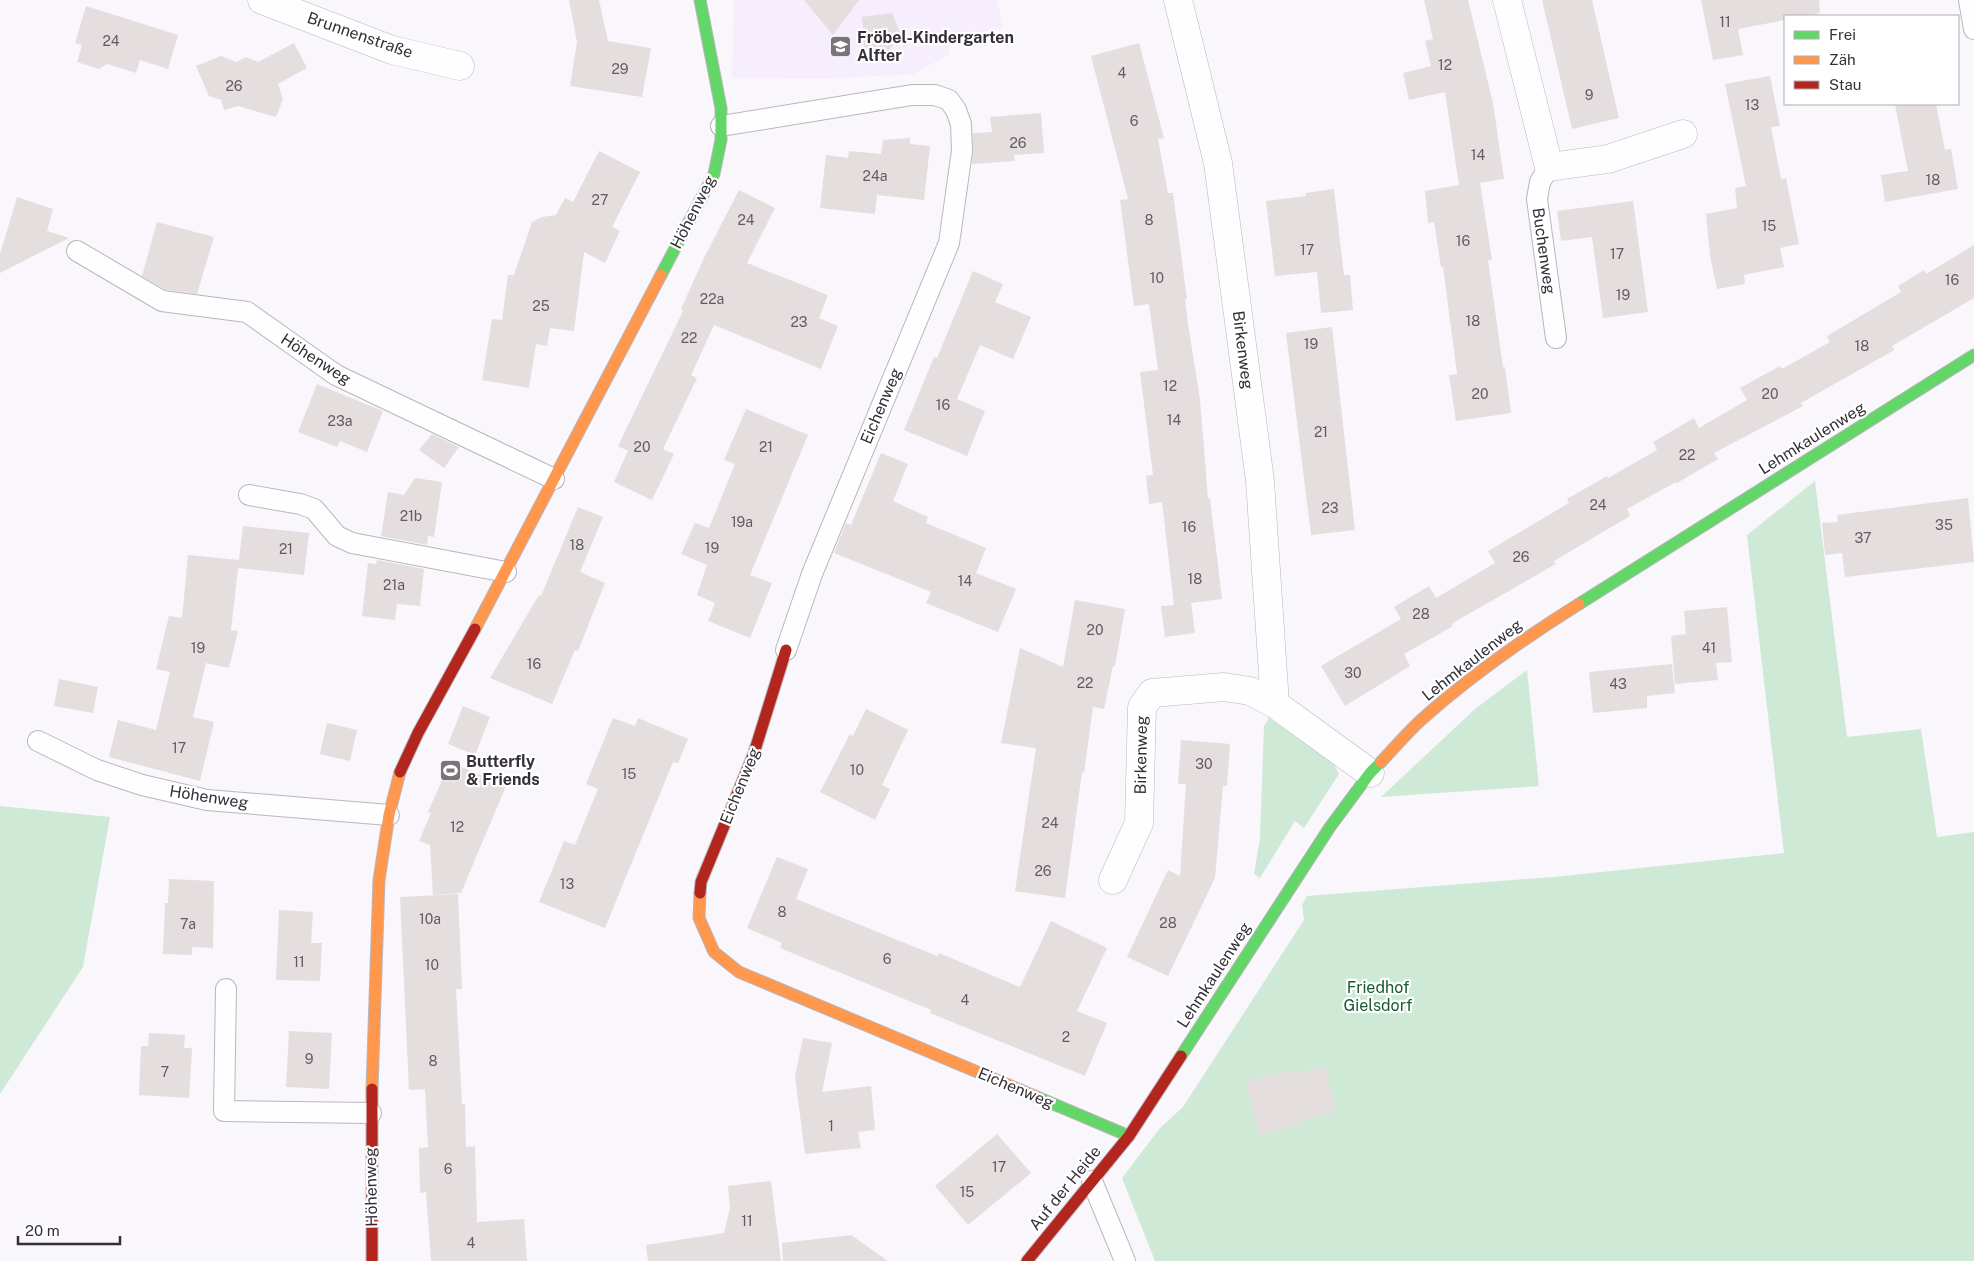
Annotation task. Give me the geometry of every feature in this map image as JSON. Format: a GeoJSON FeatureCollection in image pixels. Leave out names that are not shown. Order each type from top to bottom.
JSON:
{"type":"FeatureCollection","features":[{"type":"Feature","properties":{"kind":"street","name":"Brunnenstraße"},"geometry":{"type":"LineString","coordinates":[[262,0],[392,50],[460,66]]}},
{"type":"Feature","properties":{"kind":"street","name":"Höhenweg"},"geometry":{"type":"LineString","coordinates":[[372,1261],[370,1113],[379,880],[389,815],[401,770],[418,733],[506,572],[714,174],[721,140],[722,108],[700,0]]}},
{"type":"Feature","properties":{"kind":"street","name":"Birkenweg"},"geometry":{"type":"LineString","coordinates":[[1178,0],[1218,163],[1260,481],[1275,704]]}},
{"type":"Feature","properties":{"kind":"street"},"geometry":{"type":"LineString","coordinates":[[1507,0],[1549,167],[1608,159],[1684,134]]}},
{"type":"Feature","properties":{"kind":"street","name":"Lehmkaulenweg"},"geometry":{"type":"LineString","coordinates":[[1129,1136],[1330,827],[1370,773],[1420,721],[1478,672],[1522,640],[1974,355]]}},
{"type":"Feature","properties":{"kind":"street","name":"Eichenweg"},"geometry":{"type":"LineString","coordinates":[[786,650],[754,753],[701,882],[699,918],[714,952],[739,972],[1129,1136]]}},
{"type":"Feature","properties":{"kind":"street","name":"Birkenweg"},"geometry":{"type":"LineString","coordinates":[[1113,880],[1139,823],[1142,707],[1152,693],[1224,687],[1250,691],[1275,704],[1370,773]]}},
{"type":"Feature","properties":{"kind":"street","name":"Auf der Heide"},"geometry":{"type":"LineString","coordinates":[[1027,1261],[1129,1136]]}},
{"type":"Feature","properties":{"kind":"lane"},"geometry":{"type":"LineString","coordinates":[[1969,0],[1974,30]]}},
{"type":"Feature","properties":{"kind":"lane","name":"Eichenweg"},"geometry":{"type":"LineString","coordinates":[[721,126],[935,94],[949,100],[956,110],[961,124],[962,151],[949,243],[812,574],[786,650]]}},
{"type":"Feature","properties":{"kind":"lane","name":"Buchenweg"},"geometry":{"type":"LineString","coordinates":[[1549,167],[1540,182],[1537,199],[1556,338]]}},
{"type":"Feature","properties":{"kind":"lane","name":"Höhenweg"},"geometry":{"type":"LineString","coordinates":[[77,251],[162,301],[247,312],[336,375],[554,479]]}},
{"type":"Feature","properties":{"kind":"lane"},"geometry":{"type":"LineString","coordinates":[[249,495],[300,504],[314,510],[337,536],[352,543],[506,572]]}},
{"type":"Feature","properties":{"kind":"lane","name":"Höhenweg"},"geometry":{"type":"LineString","coordinates":[[38,740],[97,770],[142,785],[207,800],[389,815]]}},
{"type":"Feature","properties":{"kind":"lane"},"geometry":{"type":"LineString","coordinates":[[226,989],[224,1111],[370,1113]]}},
{"type":"Feature","properties":{"kind":"lane"},"geometry":{"type":"LineString","coordinates":[[1092,1181],[1125,1261]]}},
{"type":"Feature","properties":{"kind":"shaded area","name":"Fröbel-Kindergarten Alfter"},"geometry":{"type":"Polygon","coordinates":[[[734,0],[997,0],[1003,28],[949,37],[949,54],[914,74],[822,79],[732,78],[734,0]]]}},
{"type":"Feature","properties":{"kind":"green space","name":"Friedhof Gielsdorf"},"geometry":{"type":"Polygon","coordinates":[[[1815,481],[1847,737],[1921,729],[1937,837],[1974,832],[1974,1261],[1155,1261],[1122,1178],[1160,1128],[1183,1107],[1304,920],[1302,905],[1307,896],[1553,877],[1784,853],[1747,535],[1815,481]]]}},
{"type":"Feature","properties":{"kind":"green space"},"geometry":{"type":"Polygon","coordinates":[[[1527,670],[1539,786],[1381,797],[1475,709],[1527,670]]]}},
{"type":"Feature","properties":{"kind":"green space"},"geometry":{"type":"Polygon","coordinates":[[[1269,718],[1327,758],[1335,766],[1339,774],[1304,828],[1295,821],[1260,878],[1254,874],[1260,838],[1264,726],[1269,718]]]}},
{"type":"Feature","properties":{"kind":"green space"},"geometry":{"type":"Polygon","coordinates":[[[0,806],[110,817],[83,967],[0,1094],[0,806]]]}},
{"type":"Feature","properties":{"kind":"building"},"geometry":{"type":"Polygon","coordinates":[[[569,0],[599,0],[608,41],[651,48],[642,97],[570,86],[577,42],[569,0]]]}},
{"type":"Feature","properties":{"kind":"building"},"geometry":{"type":"Polygon","coordinates":[[[804,0],[859,0],[833,35],[804,0]]]}},
{"type":"Feature","properties":{"kind":"building"},"geometry":{"type":"Polygon","coordinates":[[[1424,0],[1468,0],[1493,103],[1504,179],[1480,183],[1492,260],[1488,260],[1511,413],[1456,421],[1449,375],[1457,374],[1443,267],[1441,267],[1434,222],[1428,223],[1425,191],[1459,185],[1445,92],[1409,100],[1403,73],[1431,66],[1425,41],[1433,39],[1424,0]]]}},
{"type":"Feature","properties":{"kind":"building"},"geometry":{"type":"Polygon","coordinates":[[[1542,0],[1592,0],[1619,118],[1572,129],[1542,0]]]}},
{"type":"Feature","properties":{"kind":"building"},"geometry":{"type":"Polygon","coordinates":[[[1701,0],[1819,0],[1820,13],[1784,15],[1784,20],[1738,29],[1743,55],[1713,60],[1701,0]]]}},
{"type":"Feature","properties":{"kind":"building"},"geometry":{"type":"Polygon","coordinates":[[[86,6],[178,35],[168,69],[140,60],[136,73],[107,64],[99,69],[77,62],[82,45],[75,43],[86,6]]]}},
{"type":"Feature","properties":{"kind":"building"},"geometry":{"type":"Polygon","coordinates":[[[892,13],[901,35],[886,54],[865,56],[862,17],[892,13]]]}},
{"type":"Feature","properties":{"kind":"building"},"geometry":{"type":"Polygon","coordinates":[[[294,43],[307,68],[278,84],[283,99],[276,117],[238,106],[224,110],[221,100],[209,96],[196,66],[221,56],[236,62],[246,57],[258,62],[294,43]]]}},
{"type":"Feature","properties":{"kind":"building"},"geometry":{"type":"Polygon","coordinates":[[[1139,43],[1164,138],[1158,139],[1168,193],[1173,193],[1187,299],[1185,299],[1188,324],[1200,399],[1208,498],[1210,498],[1222,599],[1191,603],[1195,633],[1165,637],[1161,606],[1174,605],[1162,502],[1149,504],[1146,476],[1153,475],[1140,372],[1158,370],[1149,304],[1134,306],[1120,200],[1128,199],[1091,56],[1139,43]]]}},
{"type":"Feature","properties":{"kind":"building"},"geometry":{"type":"Polygon","coordinates":[[[1770,76],[1780,126],[1771,127],[1781,179],[1786,178],[1799,244],[1780,248],[1784,267],[1744,275],[1745,284],[1717,289],[1710,256],[1706,214],[1737,208],[1735,188],[1746,186],[1725,84],[1770,76]]]}},
{"type":"Feature","properties":{"kind":"building"},"geometry":{"type":"Polygon","coordinates":[[[1895,105],[1936,105],[1945,150],[1951,149],[1958,189],[1885,202],[1881,175],[1908,171],[1895,105]]]}},
{"type":"Feature","properties":{"kind":"building"},"geometry":{"type":"Polygon","coordinates":[[[1041,113],[1044,153],[1014,155],[1015,161],[972,164],[973,133],[992,132],[990,117],[1041,113]]]}},
{"type":"Feature","properties":{"kind":"building"},"geometry":{"type":"Polygon","coordinates":[[[910,138],[910,144],[930,146],[924,200],[877,195],[875,214],[820,208],[826,155],[848,158],[849,151],[881,154],[883,140],[910,138]]]}},
{"type":"Feature","properties":{"kind":"building"},"geometry":{"type":"Polygon","coordinates":[[[599,151],[640,172],[612,227],[620,231],[605,263],[584,252],[574,331],[550,328],[547,346],[536,344],[529,388],[482,380],[492,319],[502,320],[508,275],[514,275],[532,222],[542,217],[556,215],[565,198],[573,202],[599,151]]]}},
{"type":"Feature","properties":{"kind":"building"},"geometry":{"type":"Polygon","coordinates":[[[1334,189],[1344,275],[1350,275],[1353,310],[1321,313],[1317,272],[1275,276],[1266,201],[1306,196],[1305,193],[1334,189]]]}},
{"type":"Feature","properties":{"kind":"building"},"geometry":{"type":"Polygon","coordinates":[[[739,190],[775,208],[747,263],[828,295],[819,318],[838,326],[821,369],[714,325],[691,375],[697,378],[663,449],[674,454],[652,500],[614,482],[628,451],[618,446],[683,311],[681,309],[704,258],[739,190]]]}},
{"type":"Feature","properties":{"kind":"building"},"geometry":{"type":"Polygon","coordinates":[[[17,197],[53,209],[47,231],[69,238],[0,273],[0,254],[17,197]]]}},
{"type":"Feature","properties":{"kind":"building"},"geometry":{"type":"Polygon","coordinates":[[[1633,201],[1648,312],[1603,318],[1592,237],[1561,241],[1557,211],[1633,201]]]}},
{"type":"Feature","properties":{"kind":"building"},"geometry":{"type":"Polygon","coordinates":[[[157,222],[214,237],[197,294],[166,290],[142,276],[157,222]]]}},
{"type":"Feature","properties":{"kind":"building"},"geometry":{"type":"Polygon","coordinates":[[[1974,245],[1974,298],[1892,346],[1894,350],[1801,403],[1803,406],[1714,453],[1718,459],[1627,509],[1630,516],[1554,561],[1556,564],[1451,624],[1453,626],[1404,654],[1410,666],[1345,706],[1321,666],[1401,619],[1394,607],[1429,586],[1436,598],[1495,563],[1488,551],[1569,503],[1567,499],[1657,450],[1653,442],[1694,418],[1699,428],[1747,400],[1740,388],[1780,366],[1782,369],[1830,342],[1827,336],[1901,292],[1898,286],[1924,270],[1926,274],[1974,245]]]}},
{"type":"Feature","properties":{"kind":"building"},"geometry":{"type":"Polygon","coordinates":[[[973,271],[1003,284],[995,302],[1031,317],[1013,359],[980,345],[957,399],[985,411],[967,456],[904,430],[934,357],[937,358],[973,271]]]}},
{"type":"Feature","properties":{"kind":"building"},"geometry":{"type":"Polygon","coordinates":[[[1332,327],[1355,530],[1311,535],[1286,333],[1332,327]]]}},
{"type":"Feature","properties":{"kind":"building"},"geometry":{"type":"Polygon","coordinates":[[[317,384],[383,411],[367,452],[340,441],[337,447],[298,432],[317,384]]]}},
{"type":"Feature","properties":{"kind":"building"},"geometry":{"type":"Polygon","coordinates":[[[746,409],[808,435],[750,575],[772,583],[750,638],[708,621],[715,603],[697,595],[707,565],[681,554],[695,523],[709,528],[735,464],[724,460],[746,409]]]}},
{"type":"Feature","properties":{"kind":"building"},"geometry":{"type":"Polygon","coordinates":[[[432,434],[459,447],[444,468],[419,450],[432,434]]]}},
{"type":"Feature","properties":{"kind":"building"},"geometry":{"type":"Polygon","coordinates":[[[881,453],[908,464],[893,501],[928,517],[926,523],[986,548],[976,573],[1016,589],[998,632],[926,603],[931,592],[834,553],[846,523],[851,525],[881,453]]]}},
{"type":"Feature","properties":{"kind":"building"},"geometry":{"type":"Polygon","coordinates":[[[415,478],[442,482],[434,537],[428,536],[427,545],[381,536],[388,492],[404,495],[415,478]]]}},
{"type":"Feature","properties":{"kind":"building"},"geometry":{"type":"Polygon","coordinates":[[[1968,498],[1974,562],[1845,577],[1842,553],[1825,555],[1822,523],[1838,522],[1837,515],[1968,498]]]}},
{"type":"Feature","properties":{"kind":"building"},"geometry":{"type":"Polygon","coordinates":[[[578,507],[603,517],[580,572],[605,583],[578,651],[575,650],[552,704],[490,678],[539,595],[541,596],[578,507]]]}},
{"type":"Feature","properties":{"kind":"building"},"geometry":{"type":"Polygon","coordinates":[[[243,526],[309,533],[304,575],[238,568],[243,526]]]}},
{"type":"Feature","properties":{"kind":"building"},"geometry":{"type":"Polygon","coordinates":[[[188,555],[239,560],[231,630],[238,631],[229,668],[206,663],[193,717],[214,722],[200,781],[109,757],[118,720],[156,730],[170,672],[156,669],[169,616],[182,618],[188,555]]]}},
{"type":"Feature","properties":{"kind":"building"},"geometry":{"type":"Polygon","coordinates":[[[377,560],[424,569],[420,606],[397,604],[395,620],[362,616],[368,563],[376,564],[377,560]]]}},
{"type":"Feature","properties":{"kind":"building"},"geometry":{"type":"Polygon","coordinates":[[[1075,600],[1125,609],[1115,666],[1113,666],[1104,709],[1093,707],[1065,898],[1015,891],[1036,748],[1001,743],[1020,648],[1063,667],[1075,600]]]}},
{"type":"Feature","properties":{"kind":"building"},"geometry":{"type":"Polygon","coordinates":[[[1727,607],[1732,662],[1716,663],[1718,680],[1675,684],[1671,636],[1686,634],[1684,611],[1727,607]]]}},
{"type":"Feature","properties":{"kind":"building"},"geometry":{"type":"Polygon","coordinates":[[[1672,664],[1675,693],[1647,696],[1647,708],[1593,713],[1589,672],[1672,664]]]}},
{"type":"Feature","properties":{"kind":"building"},"geometry":{"type":"Polygon","coordinates":[[[59,679],[98,687],[93,713],[54,706],[59,679]]]}},
{"type":"Feature","properties":{"kind":"building"},"geometry":{"type":"Polygon","coordinates":[[[463,706],[490,717],[475,755],[448,744],[463,706]]]}},
{"type":"Feature","properties":{"kind":"building"},"geometry":{"type":"Polygon","coordinates":[[[866,709],[908,730],[882,785],[890,789],[875,820],[820,792],[850,734],[853,736],[866,709]]]}},
{"type":"Feature","properties":{"kind":"building"},"geometry":{"type":"Polygon","coordinates":[[[613,718],[635,726],[638,718],[688,739],[678,763],[673,762],[605,928],[539,902],[564,841],[575,845],[598,789],[586,784],[613,718]]]}},
{"type":"Feature","properties":{"kind":"building"},"geometry":{"type":"Polygon","coordinates":[[[327,723],[357,730],[350,761],[320,754],[327,723]]]}},
{"type":"Feature","properties":{"kind":"building"},"geometry":{"type":"Polygon","coordinates":[[[1181,740],[1230,744],[1227,786],[1223,786],[1215,878],[1168,976],[1127,957],[1168,870],[1180,876],[1186,784],[1178,784],[1181,740]]]}},
{"type":"Feature","properties":{"kind":"building"},"geometry":{"type":"Polygon","coordinates":[[[450,762],[506,786],[461,893],[433,895],[430,845],[419,841],[431,813],[428,812],[450,762]]]}},
{"type":"Feature","properties":{"kind":"building"},"geometry":{"type":"Polygon","coordinates":[[[777,857],[808,869],[796,899],[937,956],[939,953],[1020,987],[1051,921],[1107,948],[1077,1011],[1107,1023],[1085,1076],[930,1013],[931,1010],[780,948],[782,943],[747,928],[777,857]]]}},
{"type":"Feature","properties":{"kind":"building"},"geometry":{"type":"Polygon","coordinates":[[[169,879],[214,881],[213,948],[192,947],[192,955],[163,954],[165,903],[168,903],[169,879]]]}},
{"type":"Feature","properties":{"kind":"building"},"geometry":{"type":"Polygon","coordinates":[[[458,894],[462,989],[456,989],[462,1104],[465,1104],[466,1147],[475,1146],[477,1222],[524,1219],[527,1261],[431,1261],[426,1192],[420,1193],[419,1148],[428,1147],[425,1089],[409,1090],[400,897],[458,894]]]}},
{"type":"Feature","properties":{"kind":"building"},"geometry":{"type":"Polygon","coordinates":[[[279,910],[313,912],[311,943],[322,943],[320,981],[276,980],[279,910]]]}},
{"type":"Feature","properties":{"kind":"building"},"geometry":{"type":"Polygon","coordinates":[[[289,1031],[332,1033],[329,1089],[286,1087],[289,1031]]]}},
{"type":"Feature","properties":{"kind":"building"},"geometry":{"type":"Polygon","coordinates":[[[149,1033],[185,1035],[184,1048],[192,1048],[189,1098],[139,1095],[141,1046],[148,1046],[149,1033]]]}},
{"type":"Feature","properties":{"kind":"building"},"geometry":{"type":"Polygon","coordinates":[[[803,1038],[832,1043],[822,1092],[871,1086],[875,1130],[858,1132],[861,1148],[805,1154],[795,1076],[803,1038]]]}},
{"type":"Feature","properties":{"kind":"building"},"geometry":{"type":"Polygon","coordinates":[[[1325,1066],[1336,1112],[1303,1120],[1304,1124],[1259,1135],[1246,1081],[1291,1070],[1292,1074],[1325,1066]]]}},
{"type":"Feature","properties":{"kind":"building"},"geometry":{"type":"Polygon","coordinates":[[[997,1134],[1031,1173],[968,1225],[935,1186],[997,1134]]]}},
{"type":"Feature","properties":{"kind":"building"},"geometry":{"type":"Polygon","coordinates":[[[771,1181],[781,1261],[648,1261],[646,1245],[724,1233],[730,1208],[728,1186],[771,1181]]]}},
{"type":"Feature","properties":{"kind":"building"},"geometry":{"type":"Polygon","coordinates":[[[851,1235],[888,1261],[783,1261],[782,1243],[851,1235]]]}},
{"type":"Feature","properties":{"kind":"traffic: fast"},"geometry":{"type":"LineString","coordinates":[[661,275],[714,174],[721,140],[721,108],[700,0]]}},
{"type":"Feature","properties":{"kind":"traffic: fast"},"geometry":{"type":"LineString","coordinates":[[1579,604],[1974,355]]}},
{"type":"Feature","properties":{"kind":"traffic: fast"},"geometry":{"type":"LineString","coordinates":[[1181,1056],[1330,827],[1370,773],[1381,762]]}},
{"type":"Feature","properties":{"kind":"traffic: fast"},"geometry":{"type":"LineString","coordinates":[[1037,1097],[1129,1136]]}},
{"type":"Feature","properties":{"kind":"traffic: slow"},"geometry":{"type":"LineString","coordinates":[[475,629],[661,275]]}},
{"type":"Feature","properties":{"kind":"traffic: slow"},"geometry":{"type":"LineString","coordinates":[[1381,762],[1421,720],[1458,688],[1517,644],[1579,604]]}},
{"type":"Feature","properties":{"kind":"traffic: slow"},"geometry":{"type":"LineString","coordinates":[[372,1089],[379,880],[389,815],[400,772]]}},
{"type":"Feature","properties":{"kind":"traffic: slow"},"geometry":{"type":"LineString","coordinates":[[700,893],[699,918],[714,952],[739,972],[1037,1097]]}},
{"type":"Feature","properties":{"kind":"traffic: jam"},"geometry":{"type":"LineString","coordinates":[[400,772],[418,733],[475,629]]}},
{"type":"Feature","properties":{"kind":"traffic: jam"},"geometry":{"type":"LineString","coordinates":[[700,893],[701,882],[754,753],[786,650]]}},
{"type":"Feature","properties":{"kind":"traffic: jam"},"geometry":{"type":"LineString","coordinates":[[1027,1261],[1129,1136],[1181,1056]]}},
{"type":"Feature","properties":{"kind":"traffic: jam"},"geometry":{"type":"LineString","coordinates":[[372,1089],[372,1261]]}},
{"type":"Feature","properties":{"kind":"place","name":"Fröbel-Kindergarten Alfter"},"geometry":{"type":"Point","coordinates":[841,46]}},
{"type":"Feature","properties":{"kind":"place","name":"Butterfly & Friends"},"geometry":{"type":"Point","coordinates":[450,770]}}]}
